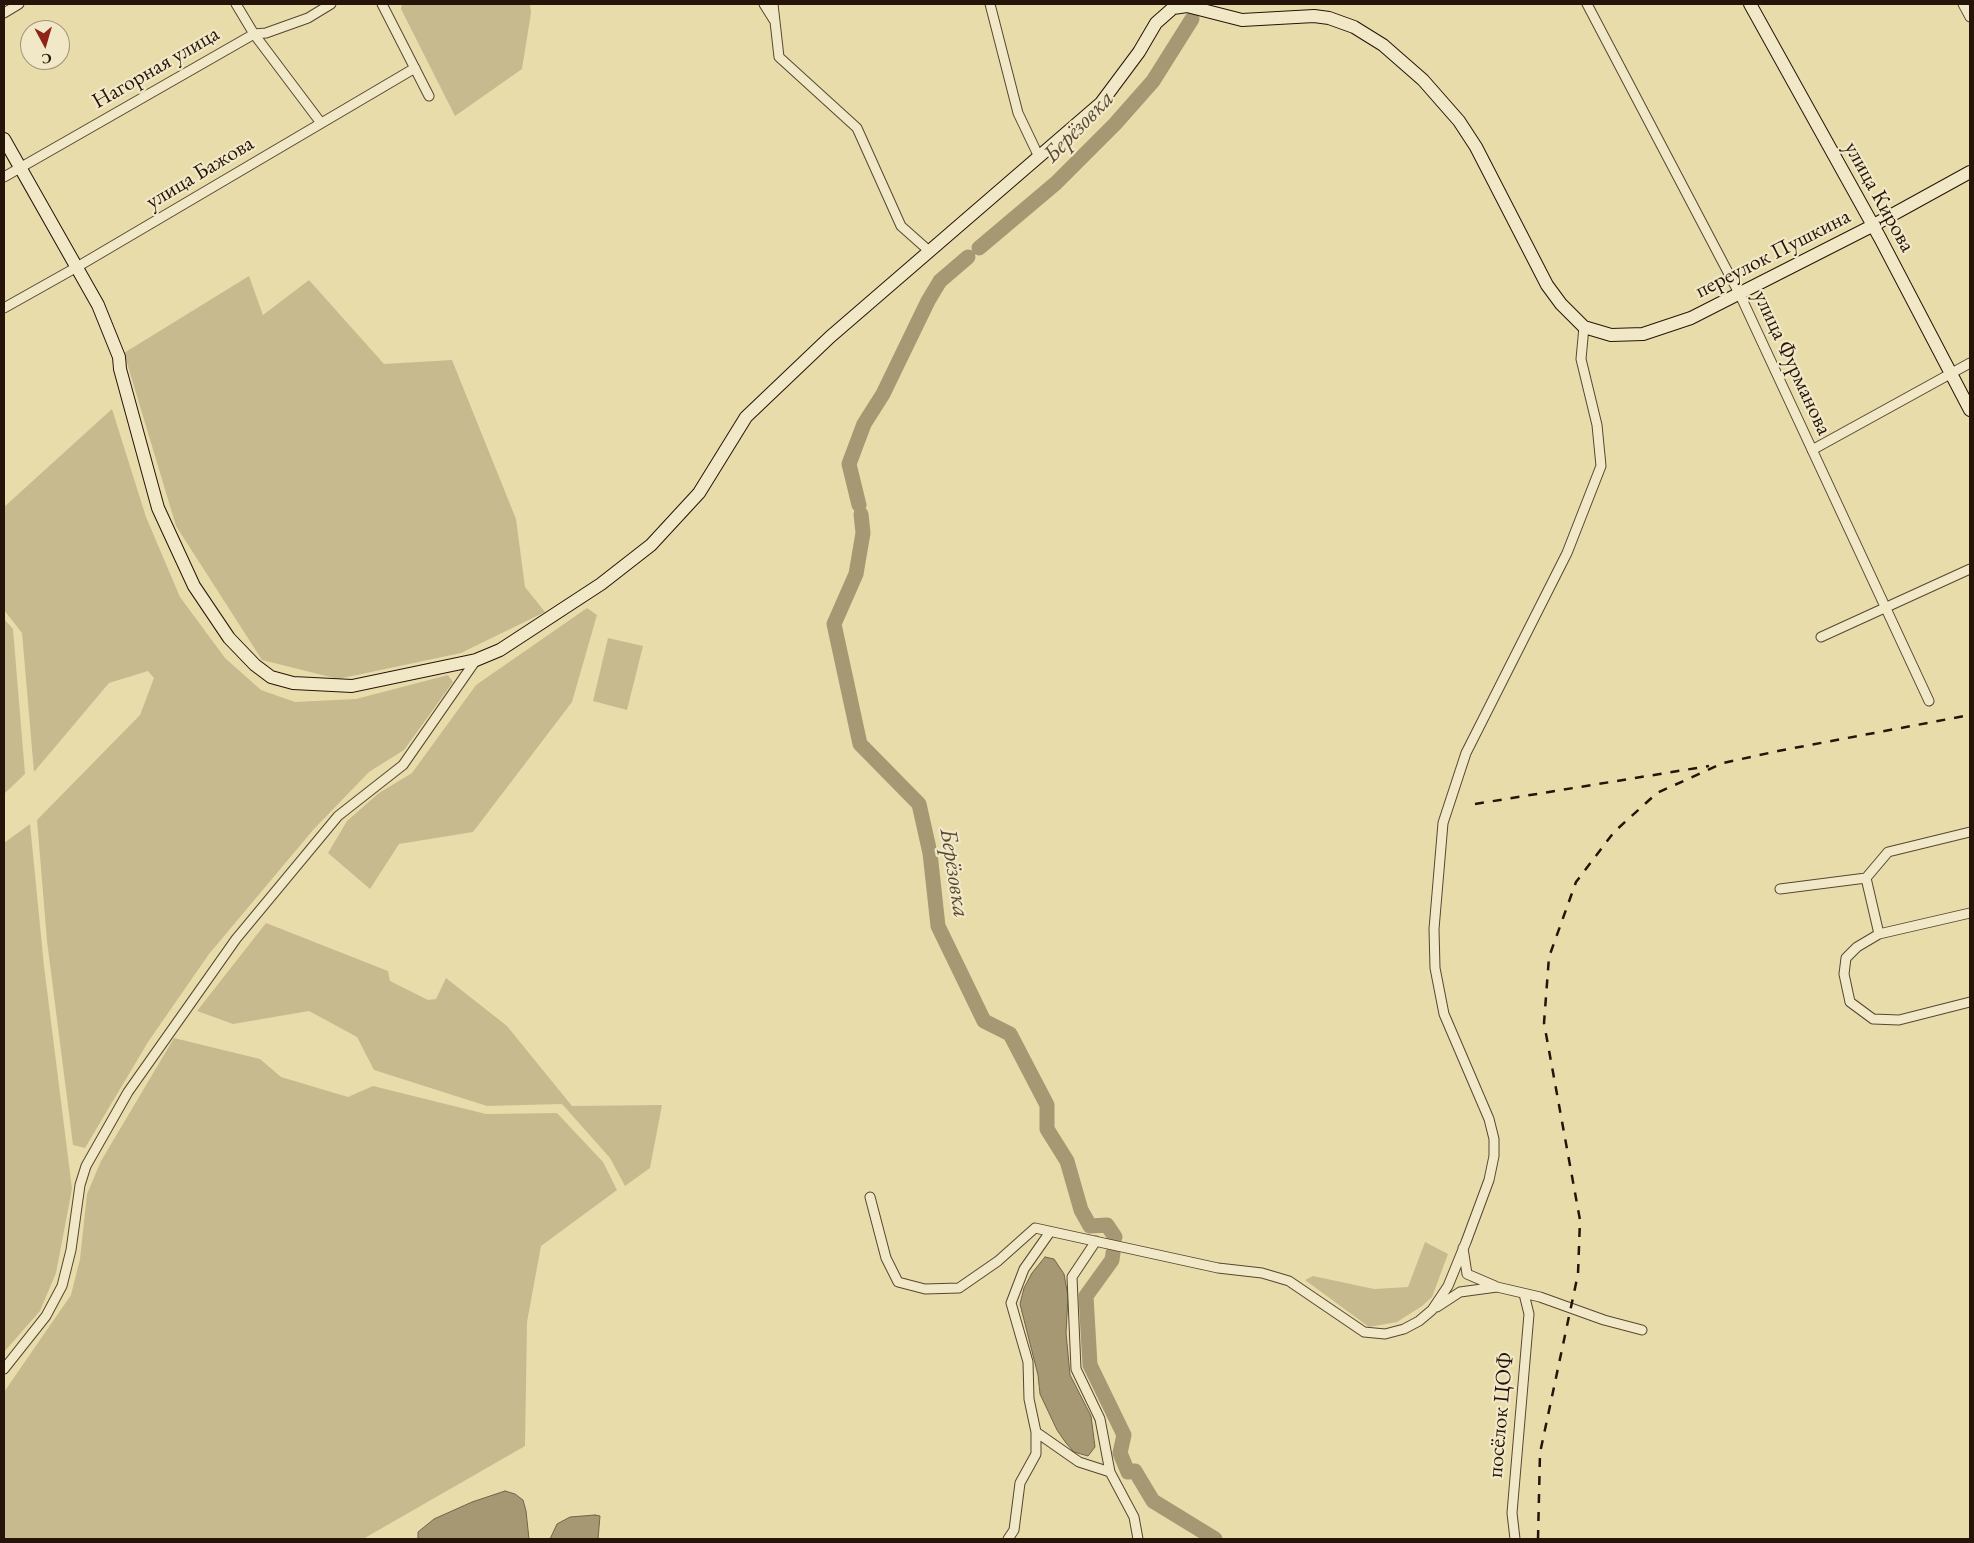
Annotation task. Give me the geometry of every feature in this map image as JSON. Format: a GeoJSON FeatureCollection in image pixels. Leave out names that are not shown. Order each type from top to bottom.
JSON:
{"type":"FeatureCollection","features":[{"type":"Feature","properties":{"kind":"street"},"geometry":{"type":"LineString","coordinates":[[4,13],[19,4]]}},
{"type":"Feature","properties":{"kind":"street"},"geometry":{"type":"LineString","coordinates":[[236,4],[254,34],[321,122]]}},
{"type":"Feature","properties":{"kind":"street","name":"Нагорная улица"},"geometry":{"type":"LineString","coordinates":[[4,177],[254,34],[266,33],[308,18],[331,4]]}},
{"type":"Feature","properties":{"kind":"street"},"geometry":{"type":"LineString","coordinates":[[382,4],[429,96]]}},
{"type":"Feature","properties":{"kind":"street"},"geometry":{"type":"LineString","coordinates":[[764,4],[774,20]]}},
{"type":"Feature","properties":{"kind":"street"},"geometry":{"type":"LineString","coordinates":[[774,4],[778,57],[857,128],[901,226],[928,250]]}},
{"type":"Feature","properties":{"kind":"street"},"geometry":{"type":"LineString","coordinates":[[990,4],[1018,113],[1039,157]]}},
{"type":"Feature","properties":{"kind":"street","name":"улица Фурманова"},"geometry":{"type":"LineString","coordinates":[[1587,4],[1738,293],[1930,701]]}},
{"type":"Feature","properties":{"kind":"street","name":"улица Кирова"},"geometry":{"type":"LineString","coordinates":[[1750,4],[1970,410]]}},
{"type":"Feature","properties":{"kind":"street"},"geometry":{"type":"LineString","coordinates":[[1963,4],[1970,17]]}},
{"type":"Feature","properties":{"kind":"street"},"geometry":{"type":"LineString","coordinates":[[4,139],[98,306],[119,357],[120,370],[158,508],[178,555],[194,586],[229,638],[255,665],[271,677],[293,683],[352,686],[476,660],[500,650],[601,584],[651,545],[699,493],[746,416],[830,336],[1101,103],[1139,52],[1156,23],[1172,6],[1186,6],[1242,20],[1314,16],[1329,18],[1354,28],[1383,45],[1423,80],[1459,121],[1476,147],[1547,285],[1561,304],[1584,327],[1581,359],[1597,425],[1601,466],[1567,553],[1466,753],[1443,823],[1434,929],[1435,968],[1444,1014],[1489,1118],[1494,1139],[1494,1156],[1489,1180],[1448,1286],[1432,1310]]}},
{"type":"Feature","properties":{"kind":"street","name":"улица Бажова"},"geometry":{"type":"LineString","coordinates":[[4,308],[77,268],[415,68]]}},
{"type":"Feature","properties":{"kind":"street","name":"переулок Пушкина"},"geometry":{"type":"LineString","coordinates":[[1584,327],[1610,335],[1643,334],[1691,318],[1872,226],[1970,172]]}},
{"type":"Feature","properties":{"kind":"street"},"geometry":{"type":"LineString","coordinates":[[1812,450],[1970,363]]}},
{"type":"Feature","properties":{"kind":"street"},"geometry":{"type":"LineString","coordinates":[[1821,637],[1886,609],[1970,569]]}},
{"type":"Feature","properties":{"kind":"street"},"geometry":{"type":"LineString","coordinates":[[4,1369],[46,1316],[62,1286],[71,1250],[80,1184],[86,1166],[128,1092],[236,939],[338,816],[402,765],[476,660]]}},
{"type":"Feature","properties":{"kind":"street"},"geometry":{"type":"LineString","coordinates":[[1780,889],[1866,878],[1888,852],[1970,832]]}},
{"type":"Feature","properties":{"kind":"street"},"geometry":{"type":"LineString","coordinates":[[1866,878],[1879,934]]}},
{"type":"Feature","properties":{"kind":"street"},"geometry":{"type":"LineString","coordinates":[[1970,913],[1879,934],[1857,947],[1846,958],[1844,974],[1850,1002],[1873,1019],[1899,1020],[1970,1002]]}},
{"type":"Feature","properties":{"kind":"street"},"geometry":{"type":"LineString","coordinates":[[870,1197],[886,1258],[898,1282],[925,1289],[959,1288],[998,1261],[1034,1228],[1218,1268],[1262,1273],[1289,1281],[1364,1332],[1385,1334],[1404,1329],[1419,1321],[1460,1292],[1497,1287]]}},
{"type":"Feature","properties":{"kind":"street"},"geometry":{"type":"LineString","coordinates":[[1008,1539],[1014,1530],[1020,1483],[1036,1454],[1036,1432],[1029,1399],[1028,1362],[1011,1303],[1024,1269],[1050,1232]]}},
{"type":"Feature","properties":{"kind":"street"},"geometry":{"type":"LineString","coordinates":[[1096,1241],[1072,1277],[1076,1369],[1100,1419],[1110,1472],[1134,1517],[1138,1539]]}},
{"type":"Feature","properties":{"kind":"street"},"geometry":{"type":"LineString","coordinates":[[1463,1248],[1467,1274],[1497,1287],[1540,1297],[1604,1320],[1642,1330]]}},
{"type":"Feature","properties":{"kind":"street","name":"посёлок ЦОФ"},"geometry":{"type":"LineString","coordinates":[[1515,1539],[1512,1513],[1529,1314],[1524,1294]]}},
{"type":"Feature","properties":{"kind":"street"},"geometry":{"type":"LineString","coordinates":[[1036,1432],[1079,1462],[1110,1472]]}},
{"type":"Feature","properties":{"kind":"shaded area"},"geometry":{"type":"Polygon","coordinates":[[[402,4],[530,4],[531,13],[522,69],[455,116],[401,9],[402,4]]]}},
{"type":"Feature","properties":{"kind":"shaded area"},"geometry":{"type":"Polygon","coordinates":[[[249,276],[263,315],[309,280],[384,364],[452,360],[516,519],[525,587],[545,612],[461,653],[338,679],[262,660],[176,526],[124,353],[249,276]]]}},
{"type":"Feature","properties":{"kind":"shaded area"},"geometry":{"type":"Polygon","coordinates":[[[112,409],[146,517],[180,597],[225,658],[261,690],[295,702],[356,699],[448,675],[453,682],[404,750],[369,772],[313,830],[209,954],[148,1042],[85,1148],[73,1145],[47,941],[37,820],[140,715],[154,678],[148,671],[109,683],[34,772],[22,633],[4,610],[4,507],[112,409]]]}},
{"type":"Feature","properties":{"kind":"shaded area"},"geometry":{"type":"Polygon","coordinates":[[[587,608],[597,615],[572,702],[473,832],[399,844],[370,889],[328,853],[347,821],[379,793],[412,773],[476,685],[587,608]]]}},
{"type":"Feature","properties":{"kind":"shaded area"},"geometry":{"type":"Polygon","coordinates":[[[4,619],[13,629],[25,774],[4,794],[4,619]]]}},
{"type":"Feature","properties":{"kind":"shaded area"},"geometry":{"type":"Polygon","coordinates":[[[608,638],[643,646],[627,710],[593,701],[608,638]]]}},
{"type":"Feature","properties":{"kind":"shaded area"},"geometry":{"type":"Polygon","coordinates":[[[30,824],[44,966],[72,1189],[56,1273],[40,1311],[4,1352],[4,843],[30,824]]]}},
{"type":"Feature","properties":{"kind":"shaded area"},"geometry":{"type":"Polygon","coordinates":[[[266,923],[388,971],[390,981],[428,1000],[436,999],[446,978],[507,1026],[572,1106],[662,1105],[650,1168],[625,1186],[610,1158],[562,1104],[487,1106],[374,1070],[357,1037],[309,1011],[233,1024],[197,1011],[266,923]]]}},
{"type":"Feature","properties":{"kind":"shaded area"},"geometry":{"type":"Polygon","coordinates":[[[174,1038],[260,1059],[281,1077],[348,1097],[373,1086],[486,1114],[557,1113],[603,1162],[617,1190],[541,1246],[527,1322],[525,1446],[363,1539],[4,1539],[4,1392],[71,1295],[80,1259],[87,1194],[101,1161],[174,1038]]]}},
{"type":"Feature","properties":{"kind":"shaded area"},"geometry":{"type":"Polygon","coordinates":[[[1425,1242],[1448,1254],[1432,1297],[1422,1306],[1397,1322],[1369,1327],[1305,1280],[1313,1276],[1374,1289],[1408,1287],[1425,1242]]]}},
{"type":"Feature","properties":{"kind":"shaded area"},"geometry":{"type":"Polygon","coordinates":[[[1045,1257],[1054,1259],[1064,1274],[1068,1296],[1066,1333],[1070,1375],[1091,1416],[1095,1447],[1088,1456],[1074,1452],[1066,1443],[1057,1430],[1040,1394],[1038,1375],[1020,1304],[1024,1288],[1032,1273],[1045,1257]]]}},
{"type":"Feature","properties":{"kind":"shaded area"},"geometry":{"type":"Polygon","coordinates":[[[505,1491],[515,1494],[523,1500],[529,1539],[418,1539],[418,1532],[434,1519],[472,1502],[505,1491]]]}},
{"type":"Feature","properties":{"kind":"shaded area"},"geometry":{"type":"Polygon","coordinates":[[[600,1516],[598,1539],[550,1539],[557,1524],[570,1517],[600,1516]]]}},
{"type":"Feature","properties":{"kind":"waterway","name":"Берёзовка"},"geometry":{"type":"LineString","coordinates":[[979,248],[1056,183],[1115,124],[1153,81],[1192,19]]}},
{"type":"Feature","properties":{"kind":"waterway","name":"Берёзовка"},"geometry":{"type":"LineString","coordinates":[[859,505],[849,464],[864,424],[883,394],[928,301],[940,281],[968,257]]}},
{"type":"Feature","properties":{"kind":"waterway","name":"Берёзовка"},"geometry":{"type":"LineString","coordinates":[[861,514],[863,533],[856,574],[834,624],[860,744],[919,804],[930,853],[938,926],[984,1021],[1010,1034],[1047,1105],[1047,1129],[1067,1161],[1081,1210],[1090,1226],[1107,1225],[1115,1237]]}},
{"type":"Feature","properties":{"kind":"waterway","name":"Берёзовка"},"geometry":{"type":"LineString","coordinates":[[1113,1253],[1112,1260],[1086,1296],[1090,1365],[1124,1435],[1120,1453],[1128,1472],[1135,1471],[1153,1501],[1215,1539]]}},
{"type":"Feature","properties":{"kind":"railway"},"geometry":{"type":"LineString","coordinates":[[1538,1539],[1540,1453],[1578,1274],[1580,1220],[1544,1023],[1549,957],[1576,882],[1614,832],[1657,793],[1723,763],[1970,715]]}},
{"type":"Feature","properties":{"kind":"railway"},"geometry":{"type":"LineString","coordinates":[[1475,804],[1709,766]]}}]}
